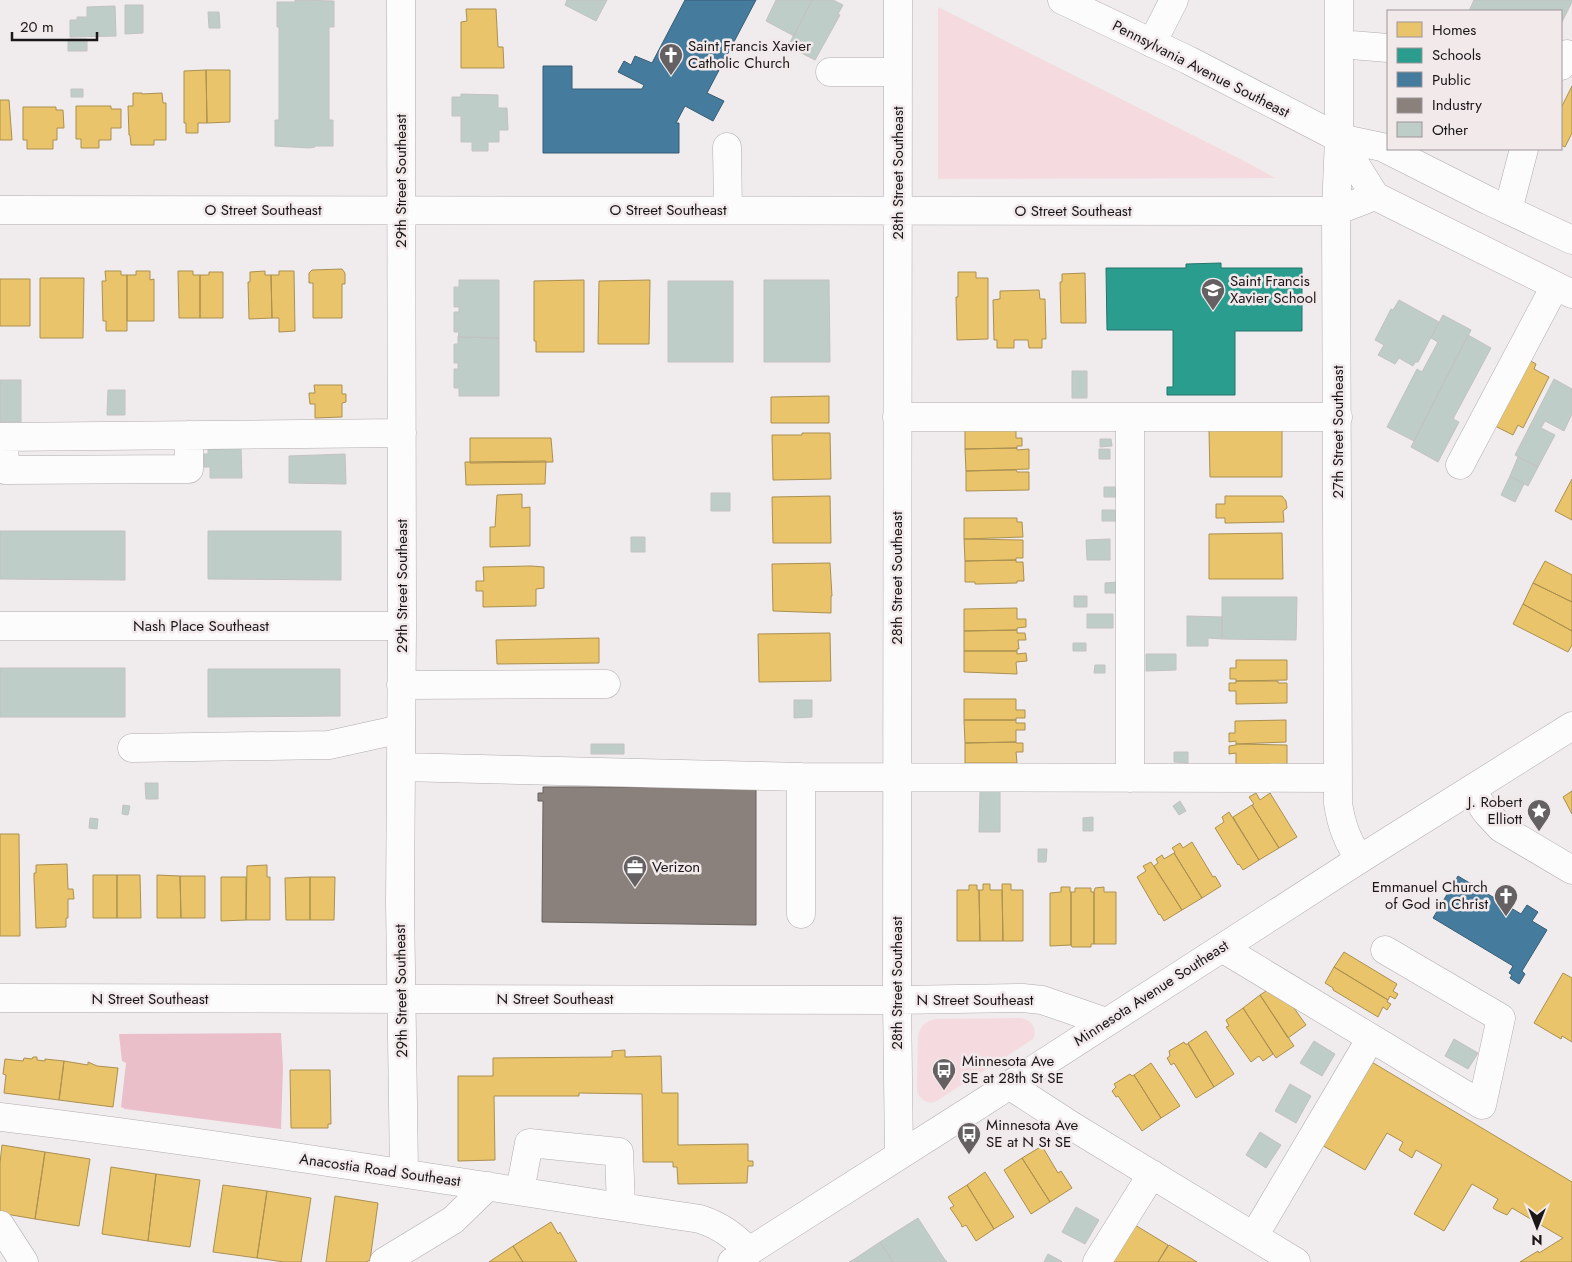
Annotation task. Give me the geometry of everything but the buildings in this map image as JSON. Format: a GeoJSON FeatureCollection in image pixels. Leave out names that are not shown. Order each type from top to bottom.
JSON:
{"type":"FeatureCollection","features":[{"type":"Feature","properties":{"kind":"main road","name":"29th Street Southeast"},"geometry":{"type":"LineString","coordinates":[[401,0],[402,626],[400,999],[404,1172]]}},
{"type":"Feature","properties":{"kind":"main road","name":"28th Street Southeast"},"geometry":{"type":"LineString","coordinates":[[898,0],[897,1000],[899,1155]]}},
{"type":"Feature","properties":{"kind":"main road","name":"Pennsylvania Avenue Southeast"},"geometry":{"type":"LineString","coordinates":[[1062,0],[1152,43],[1338,138],[1387,150]]}},
{"type":"Feature","properties":{"kind":"main road"},"geometry":{"type":"LineString","coordinates":[[1152,43],[1174,0]]}},
{"type":"Feature","properties":{"kind":"main road","name":"27th Street Southeast"},"geometry":{"type":"LineString","coordinates":[[1338,0],[1336,211],[1338,803],[1342,826],[1353,850],[1360,859]]}},
{"type":"Feature","properties":{"kind":"main road"},"geometry":{"type":"LineString","coordinates":[[1338,44],[1387,48]]}},
{"type":"Feature","properties":{"kind":"main road"},"geometry":{"type":"LineString","coordinates":[[830,72],[898,72]]}},
{"type":"Feature","properties":{"kind":"main road"},"geometry":{"type":"LineString","coordinates":[[1338,138],[1375,196],[1563,290],[1460,465]]}},
{"type":"Feature","properties":{"kind":"main road"},"geometry":{"type":"LineString","coordinates":[[727,147],[728,210]]}},
{"type":"Feature","properties":{"kind":"main road","name":"Pennsylvania Avenue Southeast"},"geometry":{"type":"LineString","coordinates":[[1388,150],[1572,240]]}},
{"type":"Feature","properties":{"kind":"main road"},"geometry":{"type":"LineString","coordinates":[[1508,210],[1524,150]]}},
{"type":"Feature","properties":{"kind":"main road"},"geometry":{"type":"LineString","coordinates":[[1336,211],[1375,196]]}},
{"type":"Feature","properties":{"kind":"main road","name":"O Street Southeast"},"geometry":{"type":"LineString","coordinates":[[0,210],[1336,211]]}},
{"type":"Feature","properties":{"kind":"main road"},"geometry":{"type":"LineString","coordinates":[[897,417],[1338,417]]}},
{"type":"Feature","properties":{"kind":"main road"},"geometry":{"type":"LineString","coordinates":[[1130,417],[1130,778]]}},
{"type":"Feature","properties":{"kind":"main road"},"geometry":{"type":"LineString","coordinates":[[2,437],[402,433]]}},
{"type":"Feature","properties":{"kind":"main road","name":"Nash Place Southeast"},"geometry":{"type":"LineString","coordinates":[[0,626],[402,626]]}},
{"type":"Feature","properties":{"kind":"main road"},"geometry":{"type":"LineString","coordinates":[[401,685],[606,684]]}},
{"type":"Feature","properties":{"kind":"main road","name":"Minnesota Avenue Southeast"},"geometry":{"type":"LineString","coordinates":[[740,1256],[1360,859],[1572,726]]}},
{"type":"Feature","properties":{"kind":"main road"},"geometry":{"type":"LineString","coordinates":[[132,748],[329,745],[401,730]]}},
{"type":"Feature","properties":{"kind":"main road"},"geometry":{"type":"LineString","coordinates":[[401,767],[801,778],[1338,778]]}},
{"type":"Feature","properties":{"kind":"main road"},"geometry":{"type":"LineString","coordinates":[[801,778],[801,914]]}},
{"type":"Feature","properties":{"kind":"main road"},"geometry":{"type":"LineString","coordinates":[[1471,790],[1487,813],[1501,828],[1572,870]]}},
{"type":"Feature","properties":{"kind":"main road"},"geometry":{"type":"LineString","coordinates":[[1222,948],[1482,1105],[1501,1018],[1385,950]]}},
{"type":"Feature","properties":{"kind":"main road","name":"N Street Southeast"},"geometry":{"type":"LineString","coordinates":[[0,998],[897,1000],[1023,998],[1042,1000],[1106,1022]]}},
{"type":"Feature","properties":{"kind":"main road"},"geometry":{"type":"LineString","coordinates":[[1254,1236],[1371,1038]]}},
{"type":"Feature","properties":{"kind":"main road"},"geometry":{"type":"LineString","coordinates":[[1009,1085],[1296,1262]]}},
{"type":"Feature","properties":{"kind":"main road","name":"Anacostia Road Southeast"},"geometry":{"type":"LineString","coordinates":[[0,1117],[227,1146],[404,1172],[700,1220],[712,1223],[732,1235],[740,1256]]}},
{"type":"Feature","properties":{"kind":"main road"},"geometry":{"type":"LineString","coordinates":[[520,1191],[529,1143],[620,1152],[621,1207]]}},
{"type":"Feature","properties":{"kind":"main road"},"geometry":{"type":"LineString","coordinates":[[1097,1262],[1152,1174]]}},
{"type":"Feature","properties":{"kind":"main road"},"geometry":{"type":"LineString","coordinates":[[384,1262],[453,1220],[488,1186]]}},
{"type":"Feature","properties":{"kind":"main road"},"geometry":{"type":"LineString","coordinates":[[0,1225],[24,1262]]}},
{"type":"Feature","properties":{"kind":"shaded area"},"geometry":{"type":"Polygon","coordinates":[[[938,7],[1252,165],[1275,178],[938,179],[938,7]]]}},
{"type":"Feature","properties":{"kind":"shaded area"},"geometry":{"type":"Polygon","coordinates":[[[1021,1018],[1033,1026],[1035,1032],[1033,1039],[935,1102],[929,1102],[921,1098],[917,1090],[918,1036],[924,1024],[936,1019],[1021,1018]]]}},
{"type":"Feature","properties":{"kind":"shaded area"},"geometry":{"type":"Polygon","coordinates":[[[281,1033],[283,1067],[281,1129],[121,1107],[126,1063],[122,1061],[119,1034],[281,1033]]]}},
{"type":"Feature","properties":{"kind":"place","name":"Saint Francis Xavier Catholic Church"},"geometry":{"type":"Point","coordinates":[671,76]}},
{"type":"Feature","properties":{"kind":"place","name":"Saint Francis Xavier School"},"geometry":{"type":"Point","coordinates":[1213,311]}},
{"type":"Feature","properties":{"kind":"place","name":"J. Robert Elliott"},"geometry":{"type":"Point","coordinates":[1539,832]}},
{"type":"Feature","properties":{"kind":"place","name":"Verizon"},"geometry":{"type":"Point","coordinates":[635,888]}},
{"type":"Feature","properties":{"kind":"place","name":"Emmanuel Church of God in Christ"},"geometry":{"type":"Point","coordinates":[1506,917]}},
{"type":"Feature","properties":{"kind":"place","name":"Minnesota Ave SE at 28th St SE"},"geometry":{"type":"Point","coordinates":[944,1091]}},
{"type":"Feature","properties":{"kind":"place","name":"Minnesota Ave SE at N St SE"},"geometry":{"type":"Point","coordinates":[969,1155]}}]}
